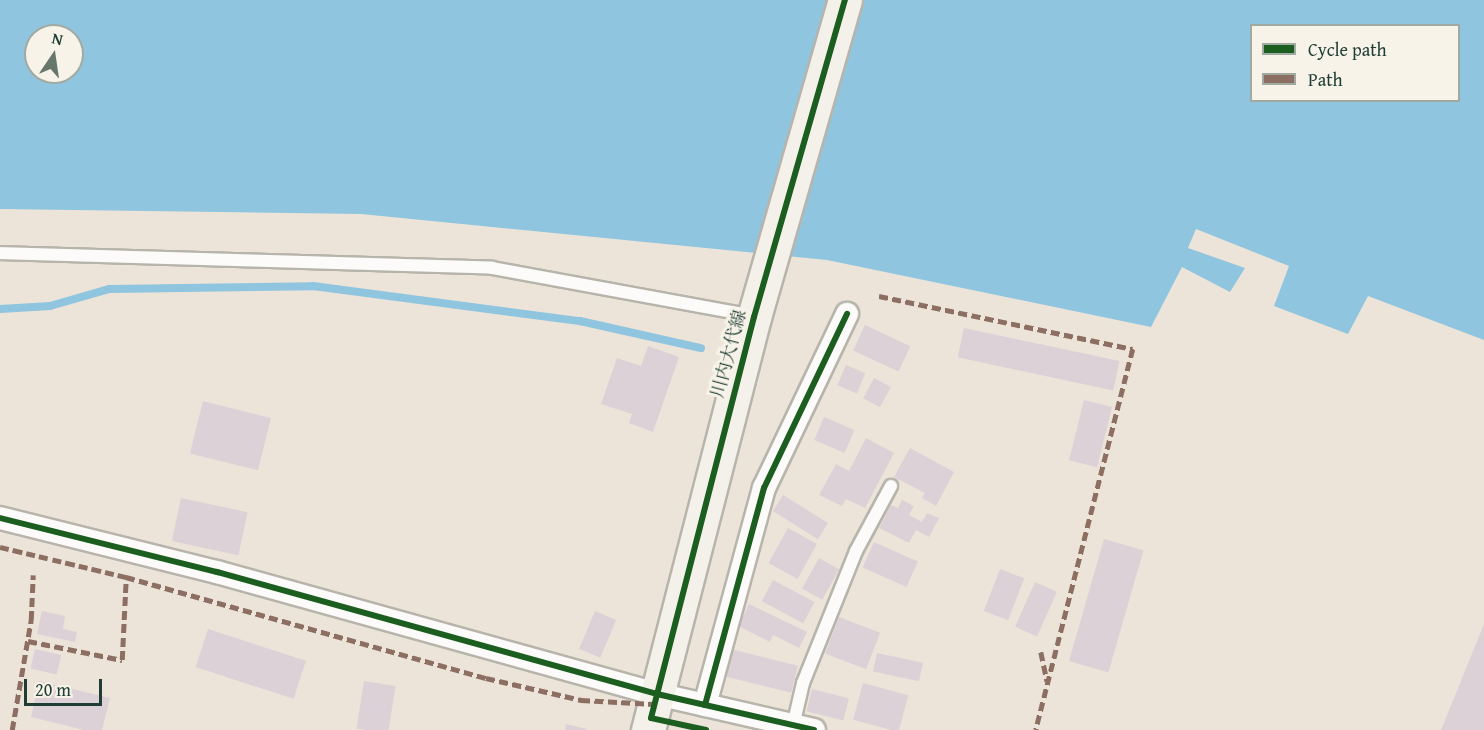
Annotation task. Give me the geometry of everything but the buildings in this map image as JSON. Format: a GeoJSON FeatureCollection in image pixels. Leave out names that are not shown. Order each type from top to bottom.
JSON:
{"type":"FeatureCollection","features":[{"type":"Feature","properties":{"kind":"main road","name":"川内大代線"},"geometry":{"type":"LineString","coordinates":[[648,730],[754,317],[845,0]]}},
{"type":"Feature","properties":{"kind":"street"},"geometry":{"type":"LineString","coordinates":[[705,705],[764,489],[847,314]]}},
{"type":"Feature","properties":{"kind":"street"},"geometry":{"type":"LineString","coordinates":[[0,518],[228,575],[657,694],[803,728]]}},
{"type":"Feature","properties":{"kind":"lane"},"geometry":{"type":"LineString","coordinates":[[0,253],[492,268],[754,317]]}},
{"type":"Feature","properties":{"kind":"lane"},"geometry":{"type":"LineString","coordinates":[[803,728],[803,683],[856,551],[891,486]]}},
{"type":"Feature","properties":{"kind":"water"},"geometry":{"type":"Polygon","coordinates":[[[0,0],[1484,0],[1484,340],[1368,296],[1348,334],[1274,306],[1289,266],[1196,229],[1188,248],[1245,268],[1230,292],[1182,267],[1151,327],[827,260],[361,214],[0,209],[0,0]]]}},
{"type":"Feature","properties":{"kind":"waterway"},"geometry":{"type":"LineString","coordinates":[[0,309],[50,306],[109,289],[313,286],[580,321],[701,348]]}},
{"type":"Feature","properties":{"kind":"marked path"},"geometry":{"type":"LineString","coordinates":[[879,296],[1133,349],[1036,730]]}},
{"type":"Feature","properties":{"kind":"marked path"},"geometry":{"type":"LineString","coordinates":[[0,547],[126,577],[486,678],[581,700],[654,704]]}},
{"type":"Feature","properties":{"kind":"marked path"},"geometry":{"type":"LineString","coordinates":[[12,730],[31,620],[33,575]]}},
{"type":"Feature","properties":{"kind":"marked path"},"geometry":{"type":"LineString","coordinates":[[28,641],[122,660],[126,577]]}},
{"type":"Feature","properties":{"kind":"marked path"},"geometry":{"type":"LineString","coordinates":[[1041,652],[1047,681]]}},
{"type":"Feature","properties":{"kind":"cycle path"},"geometry":{"type":"LineString","coordinates":[[706,730],[651,718],[754,317],[845,0]]}},
{"type":"Feature","properties":{"kind":"cycle path"},"geometry":{"type":"LineString","coordinates":[[705,705],[764,488],[847,314]]}},
{"type":"Feature","properties":{"kind":"cycle path"},"geometry":{"type":"LineString","coordinates":[[0,518],[217,572],[657,694],[814,730]]}}]}
